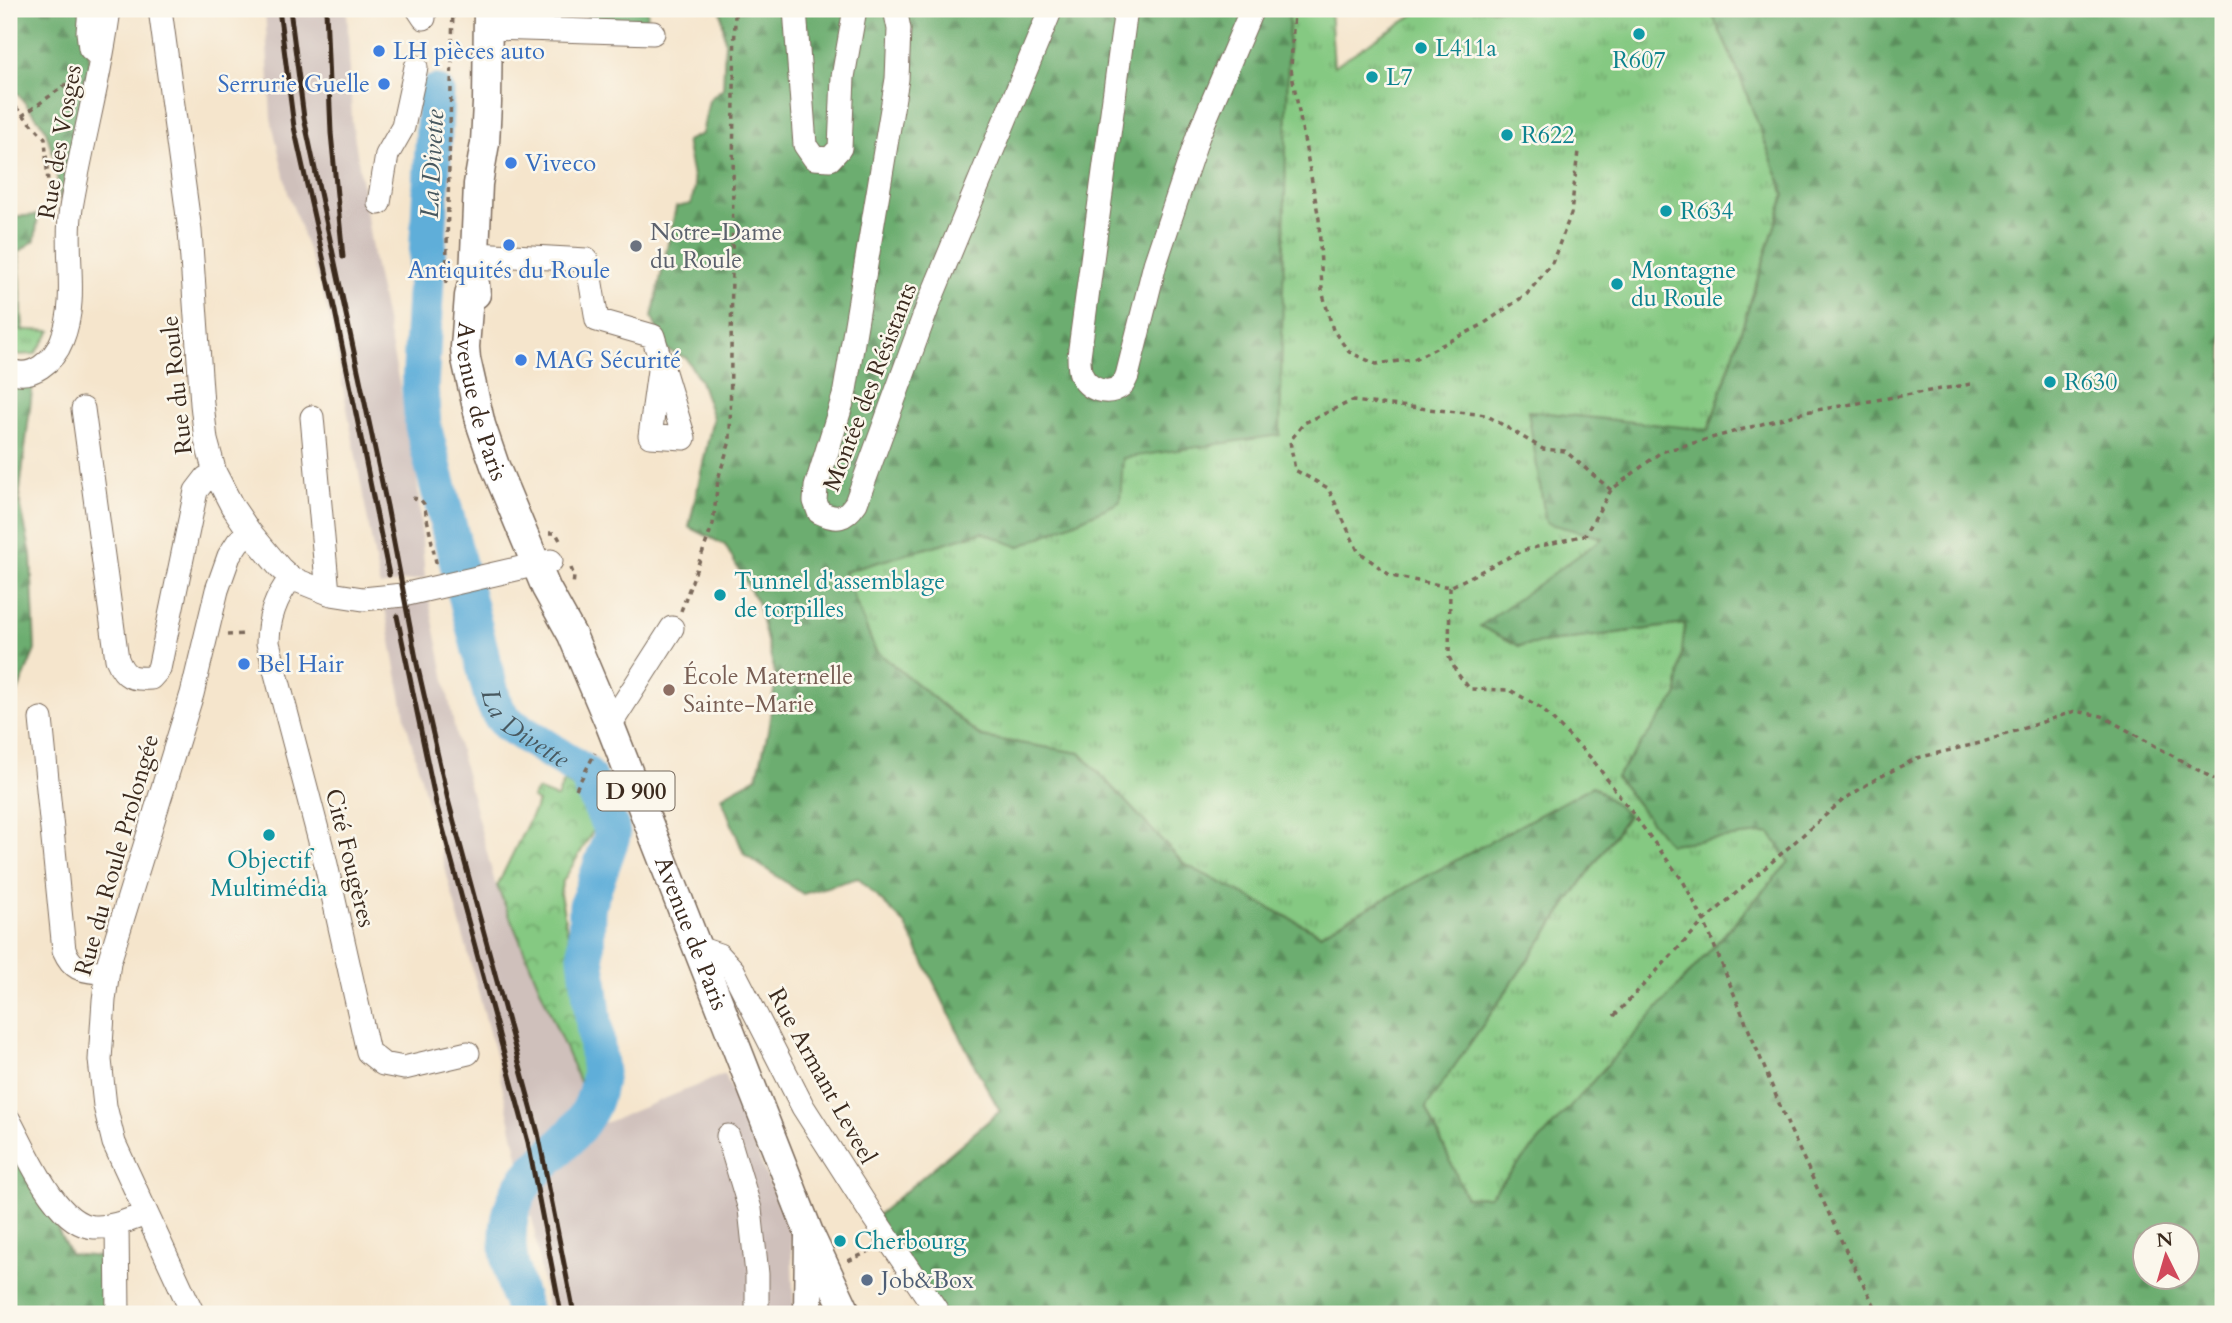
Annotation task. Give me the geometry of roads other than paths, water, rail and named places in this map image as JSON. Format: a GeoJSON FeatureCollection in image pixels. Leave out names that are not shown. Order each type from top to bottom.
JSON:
{"type":"FeatureCollection","features":[{"type":"Feature","properties":{"kind":"main road","name":"Avenue de Paris"},"geometry":{"type":"LineString","coordinates":[[482,15],[485,143],[478,184],[475,265],[465,334],[466,359],[481,425],[495,466],[544,563],[559,583],[572,635],[809,1233],[847,1314]]}},
{"type":"Feature","properties":{"kind":"main road","name":"D 900"},"geometry":{"type":"LineString","coordinates":[[808,1314],[809,1233]]}},
{"type":"Feature","properties":{"kind":"street"},"geometry":{"type":"LineString","coordinates":[[90,9],[90,48],[102,58]]}},
{"type":"Feature","properties":{"kind":"street","name":"Rue des Vosges"},"geometry":{"type":"LineString","coordinates":[[9,370],[29,374],[45,365],[61,343],[68,321],[70,211],[102,58],[109,9]]}},
{"type":"Feature","properties":{"kind":"street","name":"Rue du Roule"},"geometry":{"type":"LineString","coordinates":[[160,9],[190,231],[202,404],[209,455],[232,506],[249,531],[291,578],[328,593],[363,599],[403,595],[544,563]]}},
{"type":"Feature","properties":{"kind":"street"},"geometry":{"type":"LineString","coordinates":[[795,9],[805,145],[814,158],[830,159],[840,148],[843,78],[855,9]]}},
{"type":"Feature","properties":{"kind":"street","name":"Montée des Résistants"},"geometry":{"type":"LineString","coordinates":[[895,9],[899,29],[895,93],[844,396],[816,487],[815,501],[820,512],[830,517],[849,513],[856,503],[929,303],[1051,9]]}},
{"type":"Feature","properties":{"kind":"street"},"geometry":{"type":"LineString","coordinates":[[1126,9],[1079,356],[1080,371],[1086,384],[1108,392],[1121,386],[1128,376],[1154,264],[1198,136],[1252,9]]}},
{"type":"Feature","properties":{"kind":"street","name":"Avenue de Paris"},"geometry":{"type":"LineString","coordinates":[[482,15],[653,33]]}},
{"type":"Feature","properties":{"kind":"street"},"geometry":{"type":"LineString","coordinates":[[379,202],[387,155],[403,127],[416,67]]}},
{"type":"Feature","properties":{"kind":"street"},"geometry":{"type":"LineString","coordinates":[[475,265],[587,260],[597,320],[653,336],[660,363]]}},
{"type":"Feature","properties":{"kind":"street"},"geometry":{"type":"LineString","coordinates":[[83,409],[117,659],[122,671],[131,678],[151,678],[159,669],[196,491],[206,478],[215,472]]}},
{"type":"Feature","properties":{"kind":"street"},"geometry":{"type":"LineString","coordinates":[[312,417],[328,593]]}},
{"type":"Feature","properties":{"kind":"street","name":"Rue du Roule Prolongée"},"geometry":{"type":"LineString","coordinates":[[193,1314],[114,1143],[105,1106],[100,1060],[109,962],[192,694],[217,590],[229,556],[249,531]]}},
{"type":"Feature","properties":{"kind":"street","name":"Cité Fougères"},"geometry":{"type":"LineString","coordinates":[[291,578],[282,589],[268,626],[268,643],[325,860],[368,1052],[383,1064],[404,1068],[468,1054]]}},
{"type":"Feature","properties":{"kind":"street"},"geometry":{"type":"LineString","coordinates":[[610,726],[672,628]]}},
{"type":"Feature","properties":{"kind":"street"},"geometry":{"type":"LineString","coordinates":[[41,719],[64,950],[70,964],[81,970],[107,973]]}},
{"type":"Feature","properties":{"kind":"street","name":"Rue Armant Leveel"},"geometry":{"type":"LineString","coordinates":[[698,948],[719,955],[733,970],[803,1107],[939,1314]]}},
{"type":"Feature","properties":{"kind":"street"},"geometry":{"type":"LineString","coordinates":[[9,1119],[51,1195],[79,1224],[92,1227],[117,1224],[146,1214]]}},
{"type":"Feature","properties":{"kind":"street"},"geometry":{"type":"LineString","coordinates":[[728,1136],[750,1209],[757,1274],[757,1314]]}},
{"type":"Feature","properties":{"kind":"street"},"geometry":{"type":"LineString","coordinates":[[117,1224],[118,1314]]}},
{"type":"Feature","properties":{"kind":"waterway","name":"La Divette"},"geometry":{"type":"LineString","coordinates":[[436,93],[420,388],[423,426],[493,701],[507,723],[582,771],[588,778],[611,828],[612,836],[587,906],[586,956],[600,1073],[594,1100],[578,1127],[526,1181],[516,1197],[510,1217],[510,1260],[524,1314]]}},
{"type":"Feature","properties":{"kind":"railway"},"geometry":{"type":"LineString","coordinates":[[279,9],[294,127],[389,575]]}},
{"type":"Feature","properties":{"kind":"railway"},"geometry":{"type":"LineString","coordinates":[[290,9],[304,118],[387,506],[417,664],[448,800],[538,1133],[574,1314]]}},
{"type":"Feature","properties":{"kind":"railway"},"geometry":{"type":"LineString","coordinates":[[326,9],[331,133],[343,257]]}},
{"type":"Feature","properties":{"kind":"railway"},"geometry":{"type":"LineString","coordinates":[[397,616],[436,803],[528,1142],[561,1314]]}},
{"type":"Feature","properties":{"kind":"place","name":"R607"},"geometry":{"type":"Point","coordinates":[1639,34]}},
{"type":"Feature","properties":{"kind":"place","name":"L411a"},"geometry":{"type":"Point","coordinates":[1421,48]}},
{"type":"Feature","properties":{"kind":"place","name":"LH pièces auto"},"geometry":{"type":"Point","coordinates":[379,51]}},
{"type":"Feature","properties":{"kind":"place","name":"L7"},"geometry":{"type":"Point","coordinates":[1372,77]}},
{"type":"Feature","properties":{"kind":"place","name":"Serrurie Guelle"},"geometry":{"type":"Point","coordinates":[384,84]}},
{"type":"Feature","properties":{"kind":"place","name":"R622"},"geometry":{"type":"Point","coordinates":[1507,135]}},
{"type":"Feature","properties":{"kind":"place","name":"Viveco"},"geometry":{"type":"Point","coordinates":[511,163]}},
{"type":"Feature","properties":{"kind":"place","name":"R634"},"geometry":{"type":"Point","coordinates":[1666,211]}},
{"type":"Feature","properties":{"kind":"place","name":"Antiquités du Roule"},"geometry":{"type":"Point","coordinates":[509,245]}},
{"type":"Feature","properties":{"kind":"place","name":"Notre-Dame du Roule"},"geometry":{"type":"Point","coordinates":[636,246]}},
{"type":"Feature","properties":{"kind":"place","name":"Montagne du Roule"},"geometry":{"type":"Point","coordinates":[1617,284]}},
{"type":"Feature","properties":{"kind":"place","name":"MAG Sécurité"},"geometry":{"type":"Point","coordinates":[521,360]}},
{"type":"Feature","properties":{"kind":"place","name":"R630"},"geometry":{"type":"Point","coordinates":[2050,382]}},
{"type":"Feature","properties":{"kind":"place","name":"Tunnel d'assemblage de torpilles"},"geometry":{"type":"Point","coordinates":[720,595]}},
{"type":"Feature","properties":{"kind":"place","name":"Bel Hair"},"geometry":{"type":"Point","coordinates":[244,664]}},
{"type":"Feature","properties":{"kind":"place","name":"École Maternelle Sainte-Marie"},"geometry":{"type":"Point","coordinates":[669,690]}},
{"type":"Feature","properties":{"kind":"place","name":"Objectif Multimédia"},"geometry":{"type":"Point","coordinates":[269,835]}},
{"type":"Feature","properties":{"kind":"place","name":"Cherbourg"},"geometry":{"type":"Point","coordinates":[840,1241]}},
{"type":"Feature","properties":{"kind":"place","name":"Job&Box"},"geometry":{"type":"Point","coordinates":[867,1280]}}]}
